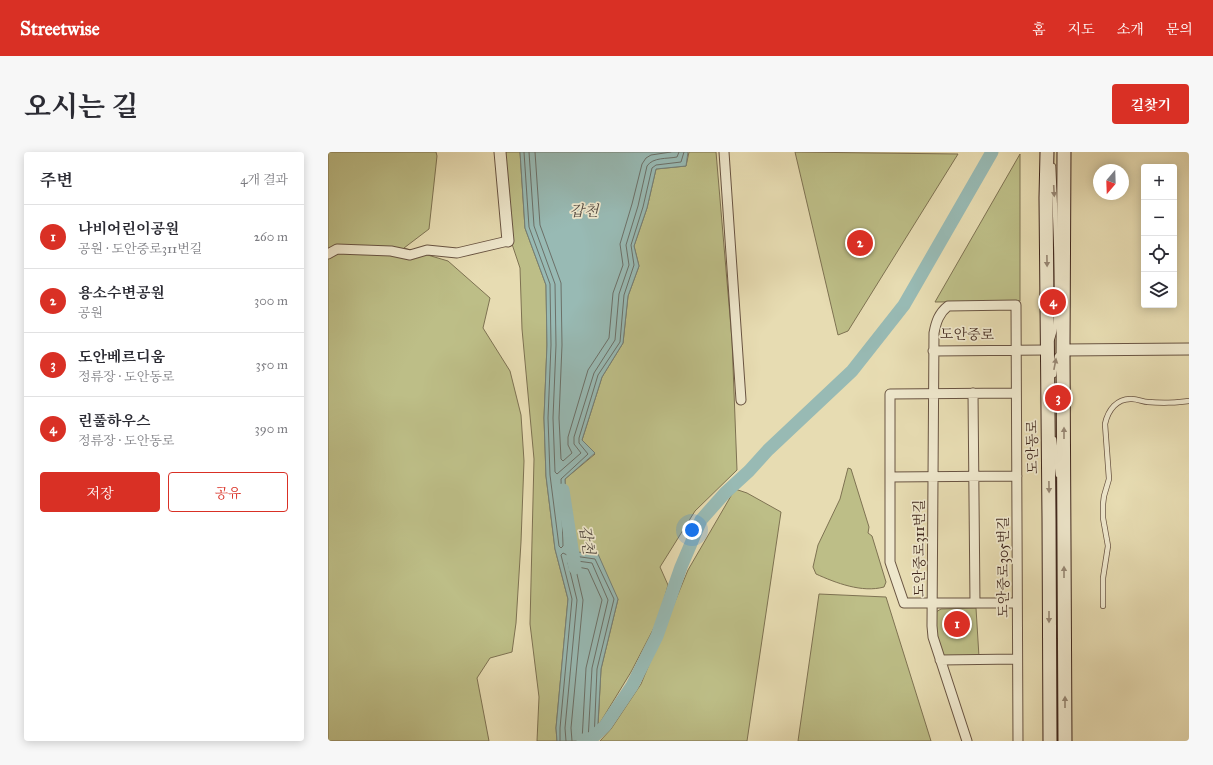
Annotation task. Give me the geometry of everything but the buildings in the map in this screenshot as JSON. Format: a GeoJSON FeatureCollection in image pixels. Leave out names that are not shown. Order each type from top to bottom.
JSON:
{"type":"FeatureCollection","features":[{"type":"Feature","properties":{"kind":"main road"},"geometry":{"type":"LineString","coordinates":[[1064,152],[1063,350],[1065,741]]}},
{"type":"Feature","properties":{"kind":"main road","name":"도안동로"},"geometry":{"type":"LineString","coordinates":[[1050,157],[1046,198],[1050,741]]}},
{"type":"Feature","properties":{"kind":"main road","name":"도안중로"},"geometry":{"type":"LineString","coordinates":[[1047,350],[1063,350]]}},
{"type":"Feature","properties":{"kind":"street"},"geometry":{"type":"LineString","coordinates":[[328,254],[337,248],[392,251],[410,255],[427,250],[457,253],[508,241],[500,152]]}},
{"type":"Feature","properties":{"kind":"street"},"geometry":{"type":"LineString","coordinates":[[724,152],[741,400]]}},
{"type":"Feature","properties":{"kind":"street","name":"도안중로"},"geometry":{"type":"LineString","coordinates":[[1016,350],[1016,305],[948,306],[943,310],[936,323],[933,351],[1047,350]]}},
{"type":"Feature","properties":{"kind":"street","name":"도안중로"},"geometry":{"type":"LineString","coordinates":[[1063,350],[1189,349]]}},
{"type":"Feature","properties":{"kind":"street","name":"도안중로305번길"},"geometry":{"type":"LineString","coordinates":[[1016,350],[1018,741]]}},
{"type":"Feature","properties":{"kind":"street","name":"도안중로311번길"},"geometry":{"type":"LineString","coordinates":[[933,351],[933,636],[967,741]]}},
{"type":"Feature","properties":{"kind":"street","name":"도안중로305번길"},"geometry":{"type":"LineString","coordinates":[[973,393],[975,603]]}},
{"type":"Feature","properties":{"kind":"street"},"geometry":{"type":"LineString","coordinates":[[1016,393],[890,394],[890,562],[904,603],[1017,603]]}},
{"type":"Feature","properties":{"kind":"street"},"geometry":{"type":"LineString","coordinates":[[890,477],[1017,476]]}},
{"type":"Feature","properties":{"kind":"street"},"geometry":{"type":"LineString","coordinates":[[940,660],[1017,659]]}},
{"type":"Feature","properties":{"kind":"lane"},"geometry":{"type":"LineString","coordinates":[[1054,382],[1054,370],[1057,356],[1063,350]]}},
{"type":"Feature","properties":{"kind":"lane"},"geometry":{"type":"LineString","coordinates":[[1103,606],[1104,578],[1108,552],[1103,518],[1104,496],[1108,479],[1105,424],[1106,417],[1111,408],[1124,399],[1147,402],[1189,401]]}},
{"type":"Feature","properties":{"kind":"lane"},"geometry":{"type":"LineString","coordinates":[[1054,432],[1059,488],[1064,500]]}},
{"type":"Feature","properties":{"kind":"green space"},"geometry":{"type":"Polygon","coordinates":[[[328,152],[436,152],[437,156],[429,229],[404,248],[448,261],[490,298],[483,328],[510,371],[521,415],[524,461],[521,542],[516,623],[512,652],[490,658],[477,678],[489,741],[328,741],[328,152]]]}},
{"type":"Feature","properties":{"kind":"green space"},"geometry":{"type":"Polygon","coordinates":[[[503,152],[520,152],[525,228],[546,285],[547,345],[544,418],[546,476],[555,549],[568,599],[556,728],[557,741],[537,741],[539,697],[530,624],[534,459],[522,329],[520,268],[510,238],[503,152]]]}},
{"type":"Feature","properties":{"kind":"green space"},"geometry":{"type":"Polygon","coordinates":[[[689,152],[716,152],[732,340],[737,470],[695,511],[660,567],[668,585],[659,618],[631,672],[598,726],[601,669],[618,599],[567,551],[565,479],[595,454],[582,440],[602,377],[623,343],[628,296],[639,266],[634,246],[647,208],[656,169],[686,166],[689,152]]]}},
{"type":"Feature","properties":{"kind":"green space"},"geometry":{"type":"Polygon","coordinates":[[[795,152],[958,154],[848,331],[838,335],[795,152]]]}},
{"type":"Feature","properties":{"kind":"green space"},"geometry":{"type":"Polygon","coordinates":[[[1020,154],[1020,301],[935,302],[1020,154]]]}},
{"type":"Feature","properties":{"kind":"green space"},"geometry":{"type":"Polygon","coordinates":[[[848,468],[851,469],[869,527],[868,533],[872,536],[886,582],[884,587],[867,589],[849,586],[816,574],[813,567],[818,545],[840,499],[848,468]]]}},
{"type":"Feature","properties":{"kind":"green space"},"geometry":{"type":"Polygon","coordinates":[[[735,489],[747,493],[781,512],[747,741],[600,741],[611,729],[641,684],[688,570],[735,489]]]}},
{"type":"Feature","properties":{"kind":"green space"},"geometry":{"type":"Polygon","coordinates":[[[819,594],[886,597],[931,741],[798,741],[819,594]]]}},
{"type":"Feature","properties":{"kind":"green space"},"geometry":{"type":"Polygon","coordinates":[[[976,608],[979,657],[946,657],[939,648],[936,630],[936,612],[941,609],[976,608]]]}},
{"type":"Feature","properties":{"kind":"water","name":"갑천"},"geometry":{"type":"Polygon","coordinates":[[[520,152],[688,152],[686,166],[656,169],[647,208],[634,246],[639,266],[628,296],[623,343],[602,377],[582,440],[595,453],[565,479],[567,551],[598,554],[618,599],[601,669],[597,741],[557,741],[556,728],[568,599],[555,549],[546,476],[544,418],[547,345],[546,285],[525,228],[520,152]]]}},
{"type":"Feature","properties":{"kind":"waterway"},"geometry":{"type":"LineString","coordinates":[[583,740],[592,738],[605,726],[632,686],[657,636],[681,567],[701,520],[725,493],[749,471],[768,450],[852,371],[904,305],[992,152]]}},
{"type":"Feature","properties":{"kind":"waterway","name":"갑천"},"geometry":{"type":"LineString","coordinates":[[563,490],[575,568]]}},
{"type":"Feature","properties":{"kind":"place","name":"용소수변공원"},"geometry":{"type":"Point","coordinates":[860,243]}},
{"type":"Feature","properties":{"kind":"place","name":"린풀하우스"},"geometry":{"type":"Point","coordinates":[1053,302]}},
{"type":"Feature","properties":{"kind":"place","name":"도안베르디움"},"geometry":{"type":"Point","coordinates":[1058,398]}},
{"type":"Feature","properties":{"kind":"place","name":"나비어린이공원"},"geometry":{"type":"Point","coordinates":[957,624]}}]}
